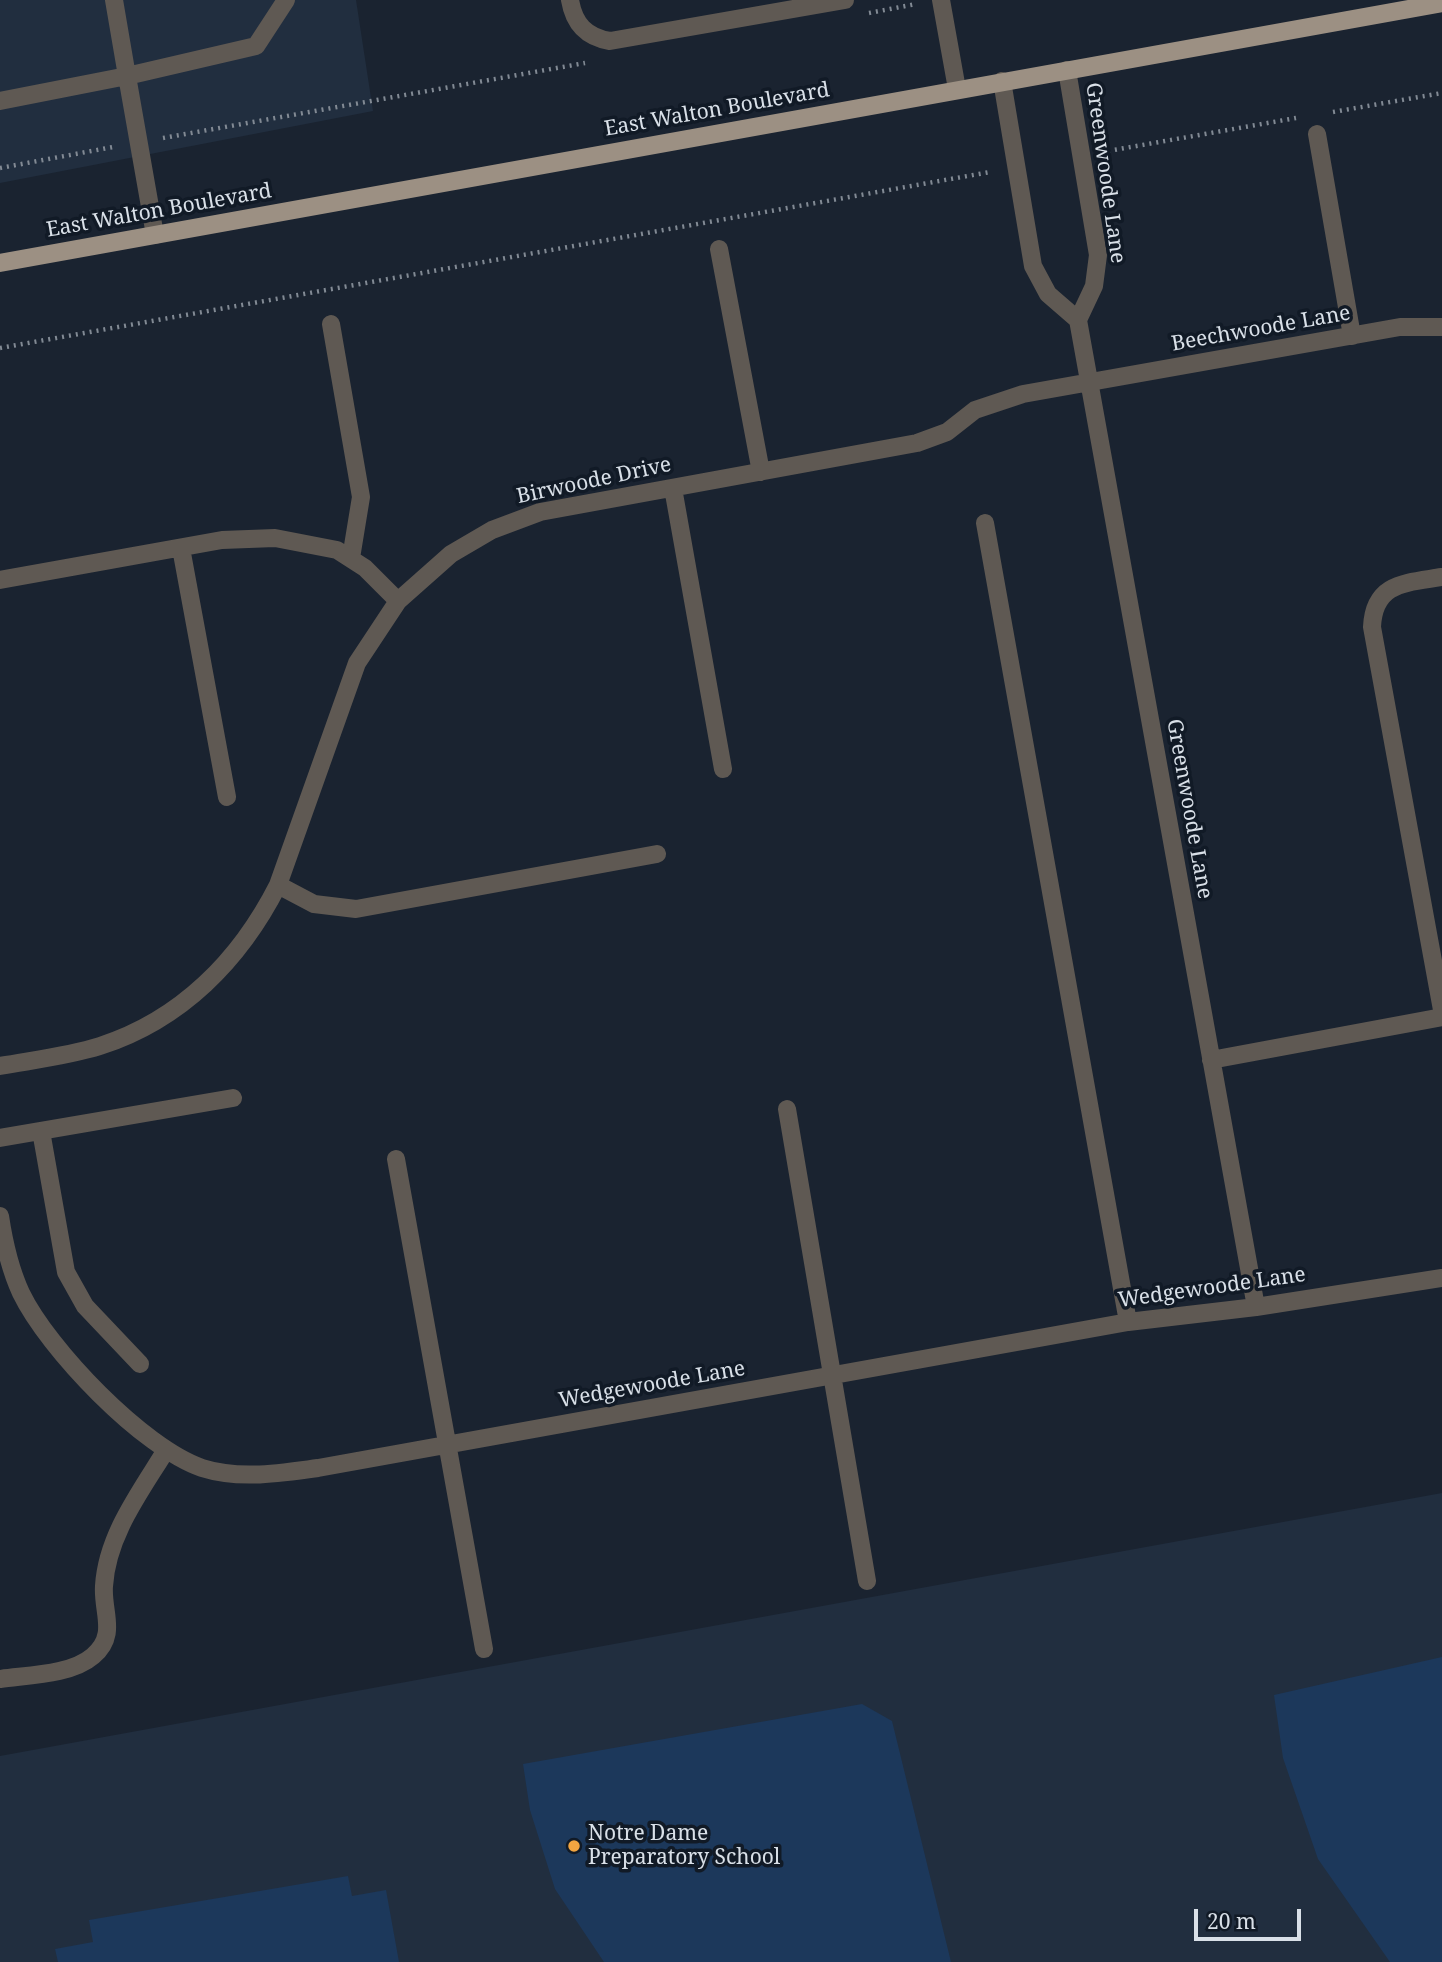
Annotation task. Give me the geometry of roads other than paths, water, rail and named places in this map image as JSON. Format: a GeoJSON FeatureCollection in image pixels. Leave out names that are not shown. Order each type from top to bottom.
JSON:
{"type":"FeatureCollection","features":[{"type":"Feature","properties":{"kind":"main road","name":"East Walton Boulevard"},"geometry":{"type":"LineString","coordinates":[[0,263],[1442,3]]}},
{"type":"Feature","properties":{"kind":"street"},"geometry":{"type":"LineString","coordinates":[[114,0],[155,234]]}},
{"type":"Feature","properties":{"kind":"street"},"geometry":{"type":"LineString","coordinates":[[0,101],[128,76],[256,46],[286,0]]}},
{"type":"Feature","properties":{"kind":"street"},"geometry":{"type":"LineString","coordinates":[[571,5],[584,31],[610,41],[845,0]]}},
{"type":"Feature","properties":{"kind":"street"},"geometry":{"type":"LineString","coordinates":[[933,1],[957,89]]}},
{"type":"Feature","properties":{"kind":"street","name":"Greenwoode Lane"},"geometry":{"type":"LineString","coordinates":[[1067,70],[1098,255],[1094,286],[1078,320],[1256,1307]]}},
{"type":"Feature","properties":{"kind":"street"},"geometry":{"type":"LineString","coordinates":[[1002,81],[1033,266],[1048,294],[1078,320]]}},
{"type":"Feature","properties":{"kind":"street"},"geometry":{"type":"LineString","coordinates":[[1318,134],[1352,336]]}},
{"type":"Feature","properties":{"kind":"street"},"geometry":{"type":"LineString","coordinates":[[719,249],[761,472]]}},
{"type":"Feature","properties":{"kind":"street"},"geometry":{"type":"LineString","coordinates":[[331,324],[361,497],[351,558]]}},
{"type":"Feature","properties":{"kind":"street","name":"Beechwoode Lane"},"geometry":{"type":"LineString","coordinates":[[1089,382],[1408,326],[1442,327]]}},
{"type":"Feature","properties":{"kind":"street","name":"Birwoode Drive"},"geometry":{"type":"LineString","coordinates":[[0,1066],[100,1045],[166,1014],[189,998],[231,959],[248,938],[278,886],[352,675],[368,642],[398,601],[451,554],[515,520],[565,507],[918,443],[947,432],[975,410],[1023,394],[1089,382]]}},
{"type":"Feature","properties":{"kind":"street"},"geometry":{"type":"LineString","coordinates":[[673,488],[723,769]]}},
{"type":"Feature","properties":{"kind":"street"},"geometry":{"type":"LineString","coordinates":[[985,523],[1128,1322]]}},
{"type":"Feature","properties":{"kind":"street"},"geometry":{"type":"LineString","coordinates":[[0,580],[222,540],[275,538],[321,545],[351,558],[398,601]]}},
{"type":"Feature","properties":{"kind":"street"},"geometry":{"type":"LineString","coordinates":[[181,548],[227,797]]}},
{"type":"Feature","properties":{"kind":"street"},"geometry":{"type":"LineString","coordinates":[[1442,577],[1397,585],[1383,594],[1373,613],[1372,627],[1442,1010]]}},
{"type":"Feature","properties":{"kind":"street"},"geometry":{"type":"LineString","coordinates":[[278,886],[314,904],[356,909],[657,854]]}},
{"type":"Feature","properties":{"kind":"street"},"geometry":{"type":"LineString","coordinates":[[1212,1060],[1442,1017]]}},
{"type":"Feature","properties":{"kind":"street"},"geometry":{"type":"LineString","coordinates":[[0,1138],[233,1098]]}},
{"type":"Feature","properties":{"kind":"street"},"geometry":{"type":"LineString","coordinates":[[787,1109],[867,1581]]}},
{"type":"Feature","properties":{"kind":"street"},"geometry":{"type":"LineString","coordinates":[[41,1131],[66,1272],[85,1306],[140,1364]]}},
{"type":"Feature","properties":{"kind":"street"},"geometry":{"type":"LineString","coordinates":[[396,1159],[485,1649]]}},
{"type":"Feature","properties":{"kind":"street","name":"Wedgewoode Lane"},"geometry":{"type":"LineString","coordinates":[[0,1216],[4,1255],[25,1301],[55,1345],[98,1390],[166,1450],[204,1469],[258,1475],[318,1468],[1128,1322],[1256,1307],[1442,1278]]}},
{"type":"Feature","properties":{"kind":"street"},"geometry":{"type":"LineString","coordinates":[[0,1679],[78,1665],[99,1651],[108,1628],[104,1586],[119,1528],[166,1450]]}},
{"type":"Feature","properties":{"kind":"place","name":"Notre Dame Preparatory School"},"geometry":{"type":"Point","coordinates":[574,1846]}}]}
